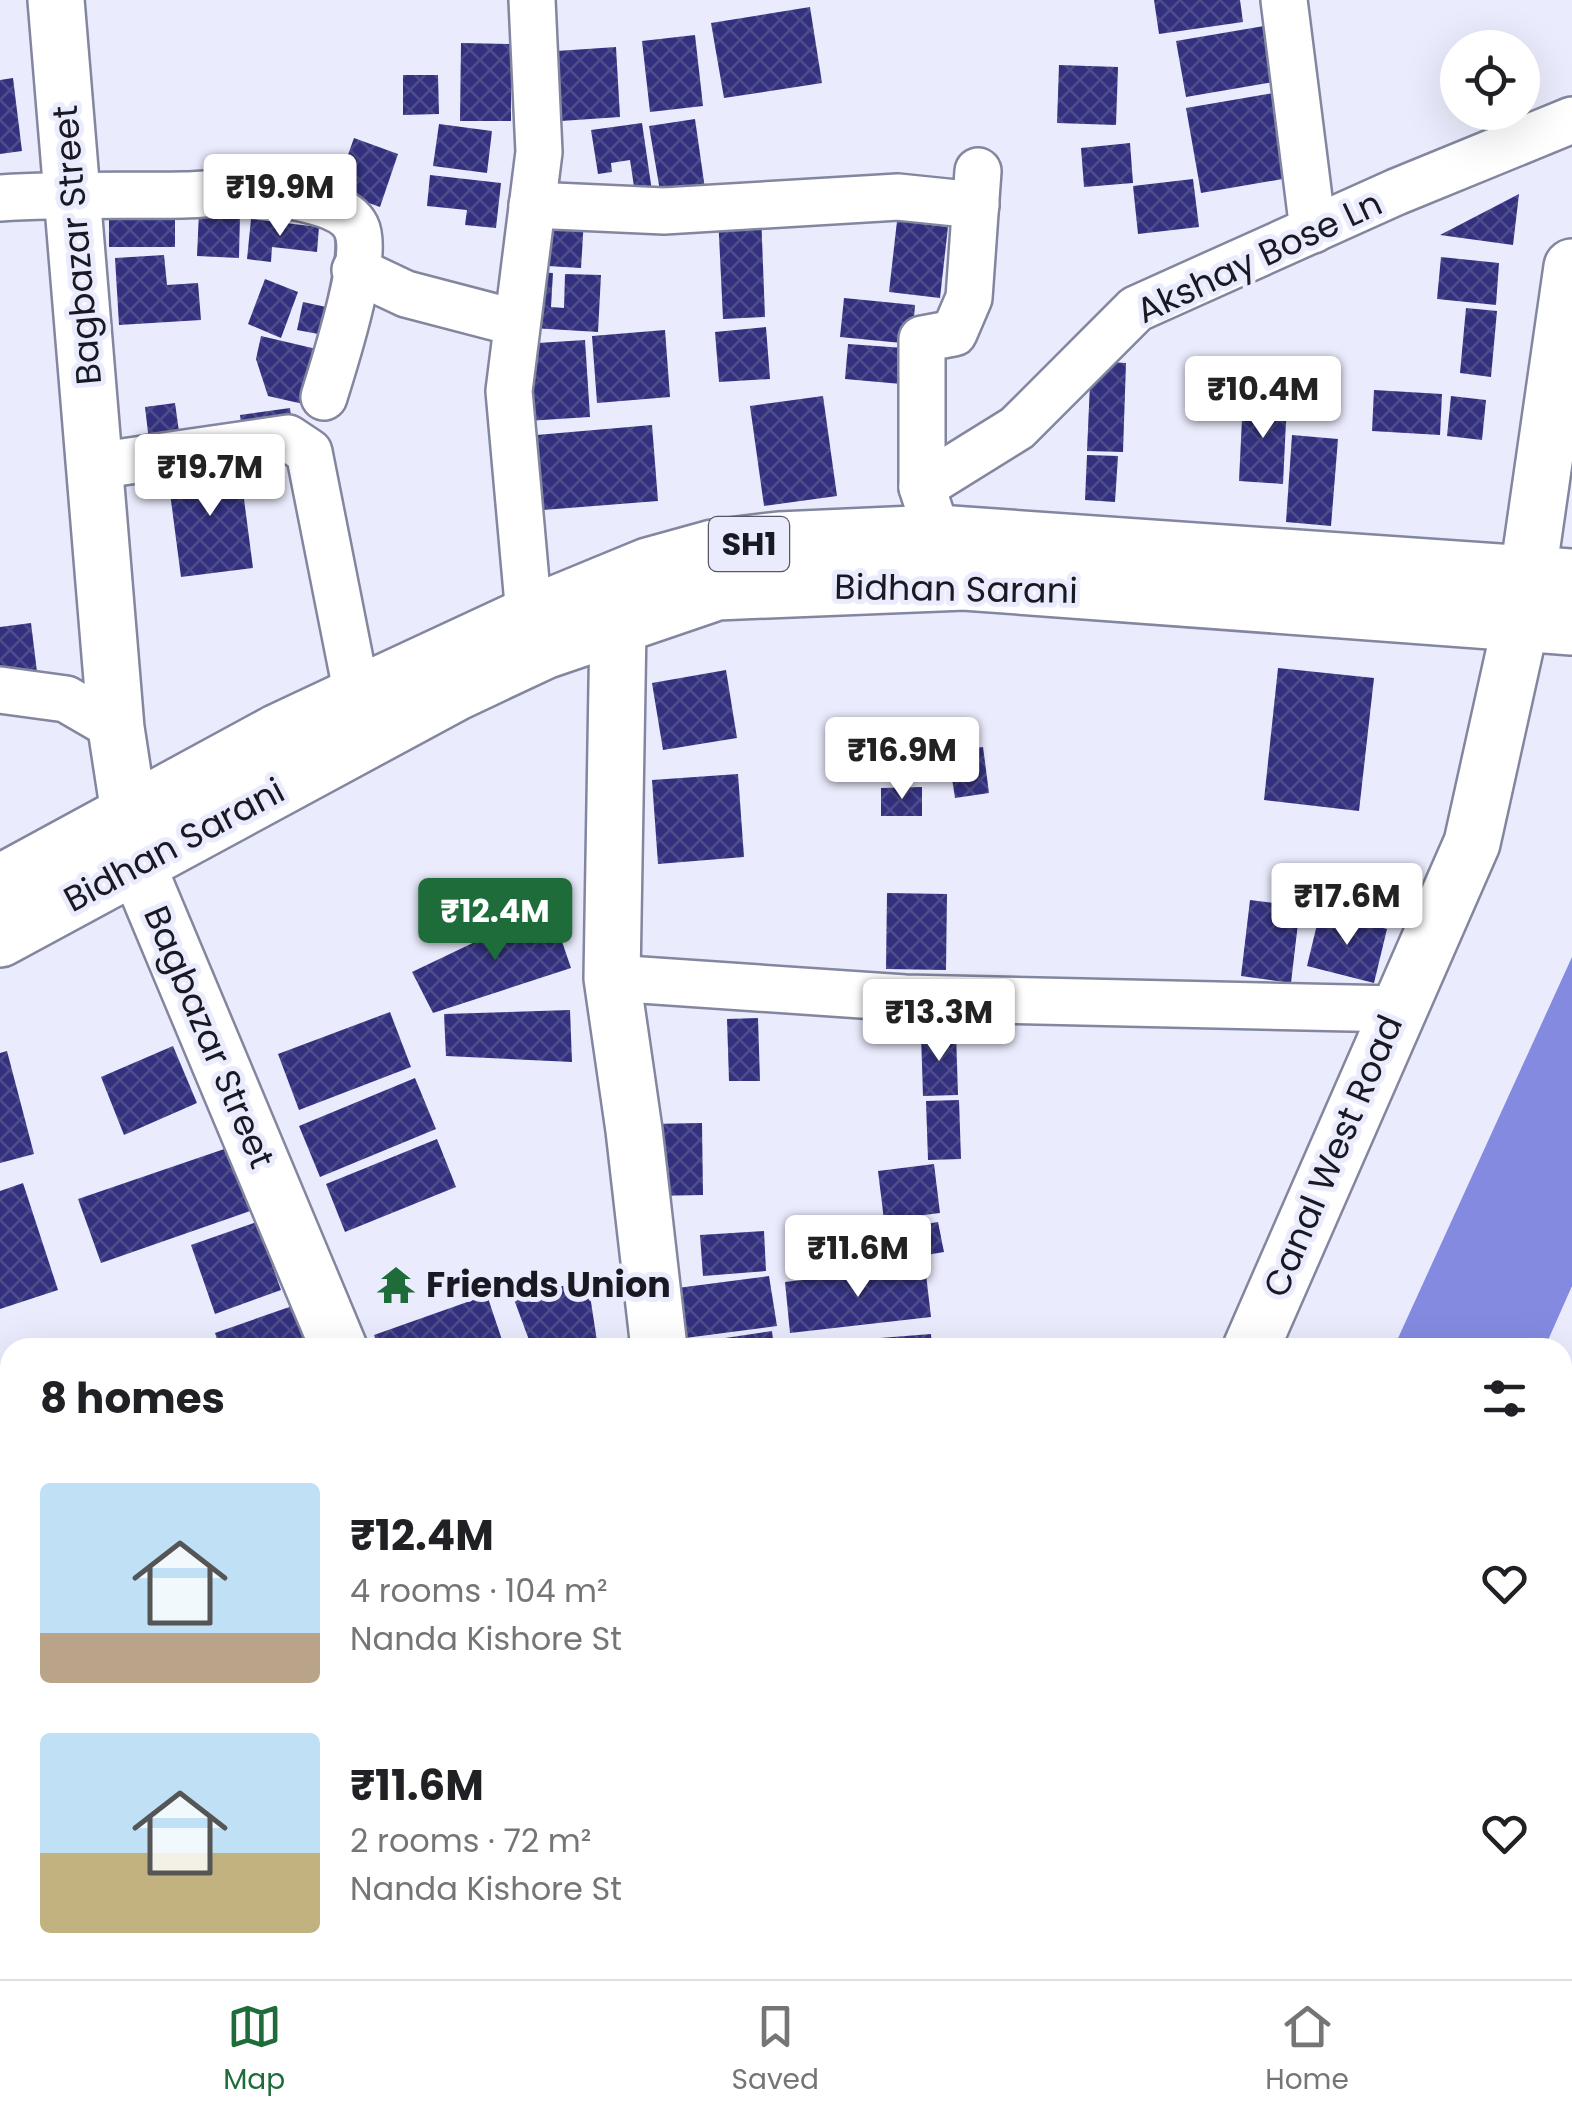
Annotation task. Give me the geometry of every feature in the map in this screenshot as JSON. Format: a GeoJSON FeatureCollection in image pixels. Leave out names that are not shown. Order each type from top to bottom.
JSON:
{"type":"FeatureCollection","features":[{"type":"Feature","properties":{"kind":"main road","name":"Bagbazar Street"},"geometry":{"type":"LineString","coordinates":[[56,0],[116,728],[137,865],[335,1338]]}},
{"type":"Feature","properties":{"kind":"main road","name":"Canal West Road"},"geometry":{"type":"LineString","coordinates":[[1255,1338],[1472,843],[1548,600],[1572,267]]}},
{"type":"Feature","properties":{"kind":"main road","name":"Bidhan Sarani"},"geometry":{"type":"LineString","coordinates":[[0,883],[276,733],[358,695],[611,605],[717,592],[931,534],[1548,600]]}},
{"type":"Feature","properties":{"kind":"main road"},"geometry":{"type":"LineString","coordinates":[[611,605],[612,978],[658,1338]]}},
{"type":"Feature","properties":{"kind":"main road","name":"Bidhan Sarani"},"geometry":{"type":"LineString","coordinates":[[0,939],[457,692],[537,633]]}},
{"type":"Feature","properties":{"kind":"street"},"geometry":{"type":"LineString","coordinates":[[532,0],[539,152],[509,392],[537,633]]}},
{"type":"Feature","properties":{"kind":"street"},"geometry":{"type":"LineString","coordinates":[[1284,0],[1313,230]]}},
{"type":"Feature","properties":{"kind":"street","name":"Akshay Bose Ln"},"geometry":{"type":"LineString","coordinates":[[931,534],[1017,428],[1136,309],[1572,120]]}},
{"type":"Feature","properties":{"kind":"street"},"geometry":{"type":"LineString","coordinates":[[532,205],[664,211],[898,197],[977,188],[970,298],[954,333],[922,338],[931,534]]}},
{"type":"Feature","properties":{"kind":"street"},"geometry":{"type":"LineString","coordinates":[[0,198],[271,192],[336,209],[351,218],[358,231],[355,270],[348,314],[324,397]]}},
{"type":"Feature","properties":{"kind":"street"},"geometry":{"type":"LineString","coordinates":[[355,270],[406,294],[517,323]]}},
{"type":"Feature","properties":{"kind":"street"},"geometry":{"type":"LineString","coordinates":[[95,466],[288,438],[309,452],[358,695]]}},
{"type":"Feature","properties":{"kind":"street"},"geometry":{"type":"LineString","coordinates":[[0,690],[66,699],[116,728]]}},
{"type":"Feature","properties":{"kind":"street"},"geometry":{"type":"LineString","coordinates":[[612,978],[905,998],[1397,1009]]}},
{"type":"Feature","properties":{"kind":"water"},"geometry":{"type":"Polygon","coordinates":[[[1572,957],[1572,1286],[1549,1338],[1398,1338],[1572,957]]]}},
{"type":"Feature","properties":{"kind":"building"},"geometry":{"type":"Polygon","coordinates":[[[1154,0],[1240,0],[1243,22],[1159,34],[1154,0]]]}},
{"type":"Feature","properties":{"kind":"building"},"geometry":{"type":"Polygon","coordinates":[[[810,7],[822,83],[724,98],[711,23],[810,7]]]}},
{"type":"Feature","properties":{"kind":"building"},"geometry":{"type":"Polygon","coordinates":[[[1264,26],[1274,82],[1186,97],[1176,41],[1264,26]]]}},
{"type":"Feature","properties":{"kind":"building"},"geometry":{"type":"Polygon","coordinates":[[[695,35],[703,106],[650,112],[642,41],[695,35]]]}},
{"type":"Feature","properties":{"kind":"building"},"geometry":{"type":"Polygon","coordinates":[[[461,43],[511,44],[511,121],[460,121],[461,43]]]}},
{"type":"Feature","properties":{"kind":"building"},"geometry":{"type":"Polygon","coordinates":[[[616,47],[620,117],[546,122],[542,52],[616,47]]]}},
{"type":"Feature","properties":{"kind":"building"},"geometry":{"type":"Polygon","coordinates":[[[1059,65],[1118,67],[1116,125],[1057,123],[1059,65]]]}},
{"type":"Feature","properties":{"kind":"building"},"geometry":{"type":"Polygon","coordinates":[[[403,75],[438,75],[439,114],[403,115],[403,75]]]}},
{"type":"Feature","properties":{"kind":"building"},"geometry":{"type":"Polygon","coordinates":[[[13,78],[22,151],[0,154],[0,80],[13,78]]]}},
{"type":"Feature","properties":{"kind":"building"},"geometry":{"type":"Polygon","coordinates":[[[1279,92],[1294,177],[1201,193],[1186,108],[1279,92]]]}},
{"type":"Feature","properties":{"kind":"building"},"geometry":{"type":"Polygon","coordinates":[[[695,119],[706,196],[662,203],[649,126],[695,119]]]}},
{"type":"Feature","properties":{"kind":"building"},"geometry":{"type":"Polygon","coordinates":[[[642,123],[653,198],[636,200],[630,160],[611,163],[612,172],[598,174],[591,130],[642,123]]]}},
{"type":"Feature","properties":{"kind":"building"},"geometry":{"type":"Polygon","coordinates":[[[439,124],[492,131],[487,173],[433,166],[439,124]]]}},
{"type":"Feature","properties":{"kind":"building"},"geometry":{"type":"Polygon","coordinates":[[[354,138],[398,154],[380,207],[335,191],[354,138]]]}},
{"type":"Feature","properties":{"kind":"building"},"geometry":{"type":"Polygon","coordinates":[[[1130,143],[1133,183],[1084,187],[1081,148],[1130,143]]]}},
{"type":"Feature","properties":{"kind":"building"},"geometry":{"type":"Polygon","coordinates":[[[430,175],[501,183],[496,228],[465,225],[467,210],[427,206],[430,175]]]}},
{"type":"Feature","properties":{"kind":"building"},"geometry":{"type":"Polygon","coordinates":[[[1193,179],[1199,227],[1138,234],[1133,186],[1193,179]]]}},
{"type":"Feature","properties":{"kind":"building"},"geometry":{"type":"Polygon","coordinates":[[[1519,194],[1513,245],[1440,235],[1519,194]]]}},
{"type":"Feature","properties":{"kind":"building"},"geometry":{"type":"Polygon","coordinates":[[[109,206],[175,207],[175,247],[109,247],[109,206]]]}},
{"type":"Feature","properties":{"kind":"building"},"geometry":{"type":"Polygon","coordinates":[[[199,211],[240,213],[239,258],[197,256],[199,211]]]}},
{"type":"Feature","properties":{"kind":"building"},"geometry":{"type":"Polygon","coordinates":[[[761,213],[765,317],[723,319],[718,215],[761,213]]]}},
{"type":"Feature","properties":{"kind":"building"},"geometry":{"type":"Polygon","coordinates":[[[533,216],[584,219],[581,268],[531,265],[533,216]]]}},
{"type":"Feature","properties":{"kind":"building"},"geometry":{"type":"Polygon","coordinates":[[[251,219],[319,227],[317,252],[272,247],[271,262],[247,259],[251,219]]]}},
{"type":"Feature","properties":{"kind":"building"},"geometry":{"type":"Polygon","coordinates":[[[897,221],[948,227],[940,298],[889,292],[897,221]]]}},
{"type":"Feature","properties":{"kind":"building"},"geometry":{"type":"Polygon","coordinates":[[[164,255],[167,285],[198,283],[201,320],[119,325],[115,258],[164,255]]]}},
{"type":"Feature","properties":{"kind":"building"},"geometry":{"type":"Polygon","coordinates":[[[1441,257],[1499,263],[1496,305],[1437,299],[1441,257]]]}},
{"type":"Feature","properties":{"kind":"building"},"geometry":{"type":"Polygon","coordinates":[[[535,272],[553,273],[551,307],[564,308],[565,274],[601,275],[598,332],[532,328],[535,272]]]}},
{"type":"Feature","properties":{"kind":"building"},"geometry":{"type":"Polygon","coordinates":[[[265,279],[298,292],[281,338],[248,324],[265,279]]]}},
{"type":"Feature","properties":{"kind":"building"},"geometry":{"type":"Polygon","coordinates":[[[844,298],[915,305],[912,344],[840,337],[844,298]]]}},
{"type":"Feature","properties":{"kind":"building"},"geometry":{"type":"Polygon","coordinates":[[[303,302],[340,310],[334,337],[297,330],[303,302]]]}},
{"type":"Feature","properties":{"kind":"building"},"geometry":{"type":"Polygon","coordinates":[[[1466,308],[1497,311],[1491,377],[1460,373],[1466,308]]]}},
{"type":"Feature","properties":{"kind":"building"},"geometry":{"type":"Polygon","coordinates":[[[766,327],[770,379],[719,382],[715,332],[766,327]]]}},
{"type":"Feature","properties":{"kind":"building"},"geometry":{"type":"Polygon","coordinates":[[[665,330],[670,397],[597,403],[592,336],[665,330]]]}},
{"type":"Feature","properties":{"kind":"building"},"geometry":{"type":"Polygon","coordinates":[[[261,336],[325,351],[312,406],[268,396],[256,359],[261,336]]]}},
{"type":"Feature","properties":{"kind":"building"},"geometry":{"type":"Polygon","coordinates":[[[585,340],[590,417],[526,421],[522,344],[585,340]]]}},
{"type":"Feature","properties":{"kind":"building"},"geometry":{"type":"Polygon","coordinates":[[[848,344],[904,348],[901,384],[845,379],[848,344]]]}},
{"type":"Feature","properties":{"kind":"building"},"geometry":{"type":"Polygon","coordinates":[[[1091,361],[1126,363],[1123,452],[1087,451],[1091,361]]]}},
{"type":"Feature","properties":{"kind":"building"},"geometry":{"type":"Polygon","coordinates":[[[1374,390],[1442,394],[1440,435],[1372,431],[1374,390]]]}},
{"type":"Feature","properties":{"kind":"building"},"geometry":{"type":"Polygon","coordinates":[[[823,396],[837,496],[764,506],[750,406],[823,396]]]}},
{"type":"Feature","properties":{"kind":"building"},"geometry":{"type":"Polygon","coordinates":[[[1451,396],[1486,400],[1482,440],[1447,436],[1451,396]]]}},
{"type":"Feature","properties":{"kind":"building"},"geometry":{"type":"Polygon","coordinates":[[[1243,398],[1287,401],[1283,484],[1239,481],[1243,398]]]}},
{"type":"Feature","properties":{"kind":"building"},"geometry":{"type":"Polygon","coordinates":[[[175,403],[181,446],[150,450],[145,407],[175,403]]]}},
{"type":"Feature","properties":{"kind":"building"},"geometry":{"type":"Polygon","coordinates":[[[290,408],[293,433],[243,439],[240,415],[290,408]]]}},
{"type":"Feature","properties":{"kind":"building"},"geometry":{"type":"Polygon","coordinates":[[[652,425],[658,501],[530,511],[525,436],[652,425]]]}},
{"type":"Feature","properties":{"kind":"building"},"geometry":{"type":"Polygon","coordinates":[[[1292,435],[1338,439],[1331,526],[1286,522],[1292,435]]]}},
{"type":"Feature","properties":{"kind":"building"},"geometry":{"type":"Polygon","coordinates":[[[1087,455],[1118,456],[1115,502],[1085,500],[1087,455]]]}},
{"type":"Feature","properties":{"kind":"building"},"geometry":{"type":"Polygon","coordinates":[[[239,461],[253,568],[181,577],[167,470],[239,461]]]}},
{"type":"Feature","properties":{"kind":"building"},"geometry":{"type":"Polygon","coordinates":[[[31,623],[38,680],[0,681],[0,627],[31,623]]]}},
{"type":"Feature","properties":{"kind":"building"},"geometry":{"type":"Polygon","coordinates":[[[1278,668],[1374,678],[1359,811],[1264,800],[1278,668]]]}},
{"type":"Feature","properties":{"kind":"building"},"geometry":{"type":"Polygon","coordinates":[[[726,670],[737,738],[663,750],[652,683],[726,670]]]}},
{"type":"Feature","properties":{"kind":"building"},"geometry":{"type":"Polygon","coordinates":[[[983,747],[989,793],[955,798],[948,752],[983,747]]]}},
{"type":"Feature","properties":{"kind":"building"},"geometry":{"type":"Polygon","coordinates":[[[738,774],[744,857],[658,864],[652,780],[738,774]]]}},
{"type":"Feature","properties":{"kind":"building"},"geometry":{"type":"Polygon","coordinates":[[[922,787],[922,816],[881,816],[881,788],[922,787]]]}},
{"type":"Feature","properties":{"kind":"building"},"geometry":{"type":"Polygon","coordinates":[[[887,893],[947,894],[946,970],[886,969],[887,893]]]}},
{"type":"Feature","properties":{"kind":"building"},"geometry":{"type":"Polygon","coordinates":[[[1250,900],[1300,906],[1291,983],[1241,976],[1250,900]]]}},
{"type":"Feature","properties":{"kind":"building"},"geometry":{"type":"Polygon","coordinates":[[[550,906],[571,968],[433,1013],[412,972],[550,906]]]}},
{"type":"Feature","properties":{"kind":"building"},"geometry":{"type":"Polygon","coordinates":[[[1320,912],[1387,929],[1374,983],[1307,966],[1320,912]]]}},
{"type":"Feature","properties":{"kind":"building"},"geometry":{"type":"Polygon","coordinates":[[[570,1010],[572,1062],[446,1056],[444,1014],[570,1010]]]}},
{"type":"Feature","properties":{"kind":"building"},"geometry":{"type":"Polygon","coordinates":[[[390,1012],[411,1067],[299,1110],[278,1054],[390,1012]]]}},
{"type":"Feature","properties":{"kind":"building"},"geometry":{"type":"Polygon","coordinates":[[[758,1018],[760,1081],[729,1081],[727,1019],[758,1018]]]}},
{"type":"Feature","properties":{"kind":"building"},"geometry":{"type":"Polygon","coordinates":[[[956,1033],[958,1095],[923,1096],[921,1034],[956,1033]]]}},
{"type":"Feature","properties":{"kind":"building"},"geometry":{"type":"Polygon","coordinates":[[[173,1046],[197,1103],[124,1135],[101,1077],[173,1046]]]}},
{"type":"Feature","properties":{"kind":"building"},"geometry":{"type":"Polygon","coordinates":[[[7,1051],[34,1154],[0,1163],[0,1053],[7,1051]]]}},
{"type":"Feature","properties":{"kind":"building"},"geometry":{"type":"Polygon","coordinates":[[[415,1078],[436,1129],[320,1177],[299,1126],[415,1078]]]}},
{"type":"Feature","properties":{"kind":"building"},"geometry":{"type":"Polygon","coordinates":[[[959,1100],[961,1159],[928,1160],[926,1101],[959,1100]]]}},
{"type":"Feature","properties":{"kind":"building"},"geometry":{"type":"Polygon","coordinates":[[[702,1123],[703,1195],[650,1196],[649,1124],[702,1123]]]}},
{"type":"Feature","properties":{"kind":"building"},"geometry":{"type":"Polygon","coordinates":[[[437,1139],[456,1187],[345,1232],[326,1184],[437,1139]]]}},
{"type":"Feature","properties":{"kind":"building"},"geometry":{"type":"Polygon","coordinates":[[[236,1145],[259,1208],[101,1263],[78,1199],[236,1145]]]}},
{"type":"Feature","properties":{"kind":"building"},"geometry":{"type":"Polygon","coordinates":[[[934,1164],[940,1213],[884,1220],[878,1171],[934,1164]]]}},
{"type":"Feature","properties":{"kind":"building"},"geometry":{"type":"Polygon","coordinates":[[[23,1183],[58,1290],[0,1309],[0,1191],[23,1183]]]}},
{"type":"Feature","properties":{"kind":"building"},"geometry":{"type":"Polygon","coordinates":[[[257,1222],[281,1290],[215,1314],[191,1245],[257,1222]]]}},
{"type":"Feature","properties":{"kind":"building"},"geometry":{"type":"Polygon","coordinates":[[[938,1222],[944,1252],[868,1265],[863,1235],[938,1222]]]}},
{"type":"Feature","properties":{"kind":"building"},"geometry":{"type":"Polygon","coordinates":[[[764,1231],[766,1271],[703,1276],[700,1235],[764,1231]]]}},
{"type":"Feature","properties":{"kind":"building"},"geometry":{"type":"Polygon","coordinates":[[[925,1266],[931,1317],[790,1333],[785,1282],[925,1266]]]}},
{"type":"Feature","properties":{"kind":"building"},"geometry":{"type":"Polygon","coordinates":[[[769,1276],[777,1326],[670,1338],[662,1290],[769,1276]]]}},
{"type":"Feature","properties":{"kind":"building"},"geometry":{"type":"Polygon","coordinates":[[[588,1282],[596,1338],[528,1338],[512,1294],[588,1282]]]}},
{"type":"Feature","properties":{"kind":"building"},"geometry":{"type":"Polygon","coordinates":[[[487,1295],[501,1338],[375,1338],[374,1335],[487,1295]]]}},
{"type":"Feature","properties":{"kind":"building"},"geometry":{"type":"Polygon","coordinates":[[[298,1304],[310,1338],[217,1338],[215,1333],[298,1304]]]}},
{"type":"Feature","properties":{"kind":"building"},"geometry":{"type":"Polygon","coordinates":[[[772,1331],[773,1338],[725,1338],[772,1331]]]}},
{"type":"Feature","properties":{"kind":"building"},"geometry":{"type":"Polygon","coordinates":[[[931,1334],[931,1338],[880,1338],[931,1334]]]}},
{"type":"Feature","properties":{"kind":"place","name":"Friends Union"},"geometry":{"type":"Point","coordinates":[396,1285]}}]}
